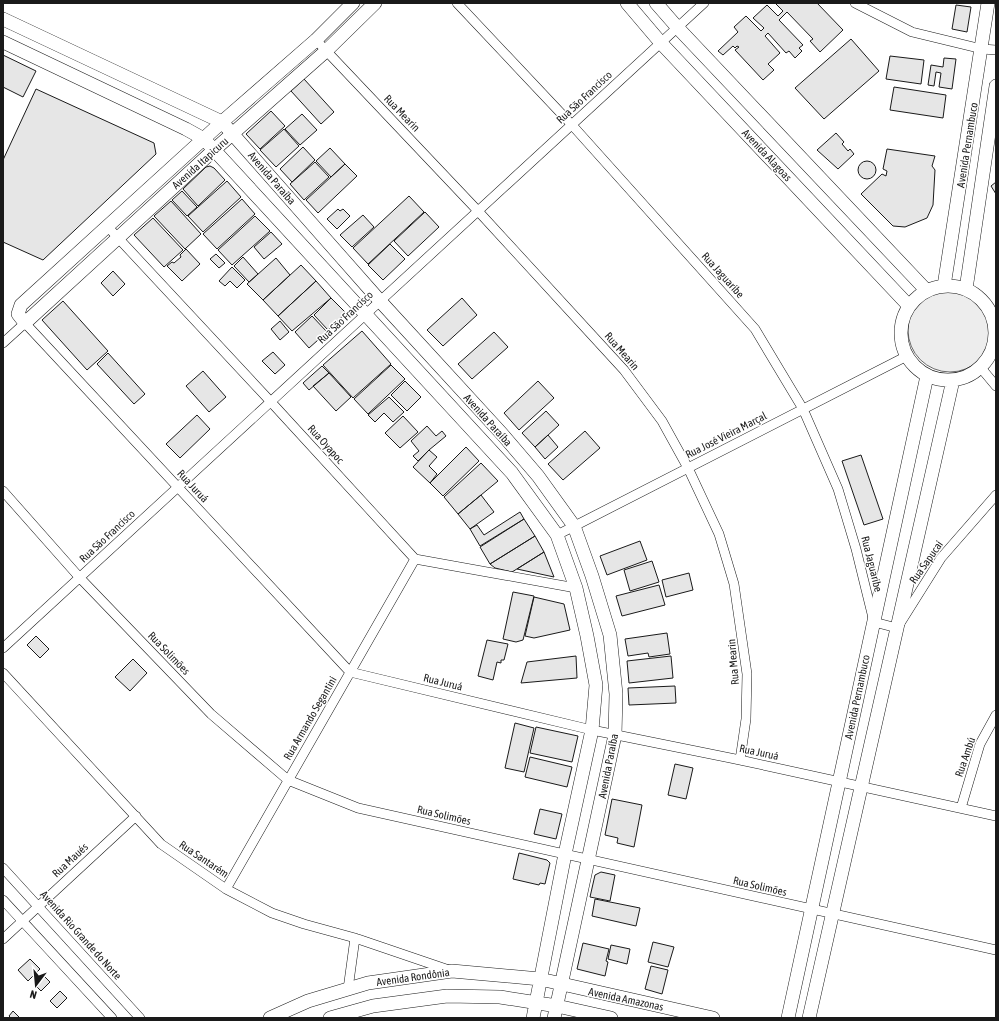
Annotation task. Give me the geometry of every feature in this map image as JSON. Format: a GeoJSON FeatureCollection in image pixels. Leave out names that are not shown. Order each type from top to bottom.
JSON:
{"type":"FeatureCollection","features":[{"type":"Feature","properties":{"kind":"street","name":"Avenida Itapicuru"},"geometry":{"type":"LineString","coordinates":[[25,323],[18,314],[21,305],[222,122],[316,40],[353,3]]}},
{"type":"Feature","properties":{"kind":"street","name":"Avenida Itapicuru"},"geometry":{"type":"LineString","coordinates":[[3,343],[214,150],[326,51],[375,3]]}},
{"type":"Feature","properties":{"kind":"street","name":"Rua Jaguaribe"},"geometry":{"type":"LineString","coordinates":[[457,3],[572,125],[755,329],[803,409],[838,489],[856,549],[874,622]]}},
{"type":"Feature","properties":{"kind":"street","name":"Avenida Alagoas"},"geometry":{"type":"LineString","coordinates":[[627,3],[660,43],[909,306]]}},
{"type":"Feature","properties":{"kind":"street","name":"Avenida Alagoas"},"geometry":{"type":"LineString","coordinates":[[656,3],[927,291]]}},
{"type":"Feature","properties":{"kind":"street","name":"Rua São Francisco"},"geometry":{"type":"LineString","coordinates":[[3,648],[704,3]]}},
{"type":"Feature","properties":{"kind":"street"},"geometry":{"type":"LineString","coordinates":[[855,3],[912,32],[996,50]]}},
{"type":"Feature","properties":{"kind":"street","name":"Avenida Pernambuco"},"geometry":{"type":"LineString","coordinates":[[944,286],[988,3]]}},
{"type":"Feature","properties":{"kind":"street","name":"Avenida Paraíba"},"geometry":{"type":"LineString","coordinates":[[3,18],[222,122],[380,301],[538,476],[574,526],[592,576],[610,635],[616,694],[615,735],[556,1012]]}},
{"type":"Feature","properties":{"kind":"street","name":"Rua Mearin"},"geometry":{"type":"LineString","coordinates":[[316,40],[478,211],[624,370],[662,421],[688,468],[719,534],[734,584],[747,674],[746,719],[740,760]]}},
{"type":"Feature","properties":{"kind":"street","name":"Avenida Paraíba"},"geometry":{"type":"LineString","coordinates":[[3,42],[204,139],[512,473],[557,535],[576,588],[588,636],[596,685],[592,730],[565,854],[533,1018]]}},
{"type":"Feature","properties":{"kind":"street"},"geometry":{"type":"LineString","coordinates":[[54,66],[63,47]]}},
{"type":"Feature","properties":{"kind":"street","name":"Avenida Pernambuco"},"geometry":{"type":"LineString","coordinates":[[966,289],[996,86]]}},
{"type":"Feature","properties":{"kind":"street","name":"Rua Oyapoc"},"geometry":{"type":"LineString","coordinates":[[108,226],[415,559]]}},
{"type":"Feature","properties":{"kind":"street"},"geometry":{"type":"LineString","coordinates":[[944,286],[955,286],[966,289],[991,301],[991,314],[995,324],[996,336],[994,348],[988,359],[981,368],[968,376],[953,380],[940,380],[927,376],[915,367],[907,356],[902,344],[901,331],[903,318],[909,306],[917,297],[927,291],[944,286]]}},
{"type":"Feature","properties":{"kind":"street","name":"Rua Juruá"},"geometry":{"type":"LineString","coordinates":[[25,323],[350,672],[592,730],[740,760],[996,816]]}},
{"type":"Feature","properties":{"kind":"street","name":"Rua José Vieira Marçal"},"geometry":{"type":"LineString","coordinates":[[557,535],[907,356]]}},
{"type":"Feature","properties":{"kind":"street"},"geometry":{"type":"LineString","coordinates":[[981,368],[996,386]]}},
{"type":"Feature","properties":{"kind":"street","name":"Avenida Pernambuco"},"geometry":{"type":"LineString","coordinates":[[788,1018],[927,376]]}},
{"type":"Feature","properties":{"kind":"street"},"geometry":{"type":"LineString","coordinates":[[809,1018],[953,380]]}},
{"type":"Feature","properties":{"kind":"street"},"geometry":{"type":"LineString","coordinates":[[476,433],[489,420]]}},
{"type":"Feature","properties":{"kind":"street","name":"Rua Solimões"},"geometry":{"type":"LineString","coordinates":[[3,491],[80,578],[211,714],[288,780],[358,808],[996,950]]}},
{"type":"Feature","properties":{"kind":"street","name":"Rua Sapucaí"},"geometry":{"type":"LineString","coordinates":[[897,628],[941,558],[996,495]]}},
{"type":"Feature","properties":{"kind":"street"},"geometry":{"type":"LineString","coordinates":[[415,559],[576,588]]}},
{"type":"Feature","properties":{"kind":"street","name":"Rua Armando Segantini"},"geometry":{"type":"LineString","coordinates":[[226,889],[415,559]]}},
{"type":"Feature","properties":{"kind":"street"},"geometry":{"type":"LineString","coordinates":[[874,622],[897,628]]}},
{"type":"Feature","properties":{"kind":"street","name":"Rua Santarém"},"geometry":{"type":"LineString","coordinates":[[3,673],[161,844],[226,889],[272,913],[304,924],[355,938],[452,971]]}},
{"type":"Feature","properties":{"kind":"street","name":"Rua Ambú"},"geometry":{"type":"LineString","coordinates":[[960,808],[980,744],[996,715]]}},
{"type":"Feature","properties":{"kind":"street","name":"Rua Maués"},"geometry":{"type":"LineString","coordinates":[[3,939],[136,816]]}},
{"type":"Feature","properties":{"kind":"street","name":"Avenida Rio Grande do Norte"},"geometry":{"type":"LineString","coordinates":[[3,868],[140,1018]]}},
{"type":"Feature","properties":{"kind":"street"},"geometry":{"type":"LineString","coordinates":[[3,900],[112,1018]]}},
{"type":"Feature","properties":{"kind":"street"},"geometry":{"type":"LineString","coordinates":[[348,989],[355,938]]}},
{"type":"Feature","properties":{"kind":"street","name":"Avenida Rondônia"},"geometry":{"type":"LineString","coordinates":[[270,1018],[308,1001],[368,983],[452,971],[540,979],[562,984]]}},
{"type":"Feature","properties":{"kind":"street","name":"Avenida Amazonas"},"geometry":{"type":"LineString","coordinates":[[562,984],[713,1018]]}},
{"type":"Feature","properties":{"kind":"street","name":"Avenida Rondônia"},"geometry":{"type":"LineString","coordinates":[[330,1018],[372,1006],[446,996],[500,997],[536,1002],[556,1012]]}},
{"type":"Feature","properties":{"kind":"street","name":"Avenida Amazonas"},"geometry":{"type":"LineString","coordinates":[[556,1012],[611,1018]]}},
{"type":"Feature","properties":{"kind":"shaded area"},"geometry":{"type":"Polygon","coordinates":[[[950,288],[966,291],[980,300],[989,314],[992,330],[989,346],[980,360],[966,369],[950,372],[934,369],[920,360],[911,346],[908,330],[911,314],[920,300],[934,291],[950,288]]]}},
{"type":"Feature","properties":{"kind":"building"},"geometry":{"type":"Polygon","coordinates":[[[775,3],[817,3],[843,30],[820,52],[810,41],[813,39],[787,12],[779,20],[803,45],[799,48],[802,51],[795,58],[789,51],[786,53],[768,33],[765,36],[780,53],[768,64],[774,70],[763,80],[735,50],[739,47],[737,46],[735,48],[733,46],[723,55],[718,51],[738,32],[734,27],[746,16],[761,31],[764,28],[753,18],[767,5],[778,16],[783,11],[775,3]]]}},
{"type":"Feature","properties":{"kind":"building"},"geometry":{"type":"Polygon","coordinates":[[[956,5],[971,7],[967,32],[952,29],[956,5]]]}},
{"type":"Feature","properties":{"kind":"building"},"geometry":{"type":"Polygon","coordinates":[[[851,39],[879,71],[824,119],[795,88],[851,39]]]}},
{"type":"Feature","properties":{"kind":"building"},"geometry":{"type":"Polygon","coordinates":[[[3,55],[36,71],[23,97],[3,87],[3,55]]]}},
{"type":"Feature","properties":{"kind":"building"},"geometry":{"type":"Polygon","coordinates":[[[890,56],[924,60],[921,84],[886,79],[890,56]]]}},
{"type":"Feature","properties":{"kind":"building"},"geometry":{"type":"Polygon","coordinates":[[[944,58],[956,59],[952,89],[939,87],[941,73],[936,72],[934,86],[928,85],[931,65],[943,67],[944,58]]]}},
{"type":"Feature","properties":{"kind":"building"},"geometry":{"type":"Polygon","coordinates":[[[304,79],[334,112],[321,124],[291,91],[304,79]]]}},
{"type":"Feature","properties":{"kind":"building"},"geometry":{"type":"Polygon","coordinates":[[[894,87],[946,95],[943,118],[890,110],[894,87]]]}},
{"type":"Feature","properties":{"kind":"building"},"geometry":{"type":"Polygon","coordinates":[[[36,89],[154,143],[156,154],[43,260],[3,242],[3,160],[36,89]]]}},
{"type":"Feature","properties":{"kind":"building"},"geometry":{"type":"Polygon","coordinates":[[[271,111],[285,126],[260,149],[246,134],[271,111]]]}},
{"type":"Feature","properties":{"kind":"building"},"geometry":{"type":"Polygon","coordinates":[[[302,114],[317,130],[300,145],[285,129],[302,114]]]}},
{"type":"Feature","properties":{"kind":"building"},"geometry":{"type":"Polygon","coordinates":[[[284,129],[299,146],[276,167],[260,150],[284,129]]]}},
{"type":"Feature","properties":{"kind":"building"},"geometry":{"type":"Polygon","coordinates":[[[836,133],[844,142],[842,144],[848,151],[850,149],[854,154],[838,169],[817,150],[836,133]]]}},
{"type":"Feature","properties":{"kind":"building"},"geometry":{"type":"Polygon","coordinates":[[[303,147],[315,160],[292,182],[280,169],[303,147]]]}},
{"type":"Feature","properties":{"kind":"building"},"geometry":{"type":"Polygon","coordinates":[[[330,148],[345,164],[331,177],[316,161],[330,148]]]}},
{"type":"Feature","properties":{"kind":"building"},"geometry":{"type":"Polygon","coordinates":[[[887,149],[935,156],[932,166],[935,170],[933,205],[927,218],[905,227],[893,226],[861,194],[882,174],[886,176],[887,171],[883,169],[887,149]]]}},
{"type":"Feature","properties":{"kind":"building"},"geometry":{"type":"Polygon","coordinates":[[[867,161],[873,164],[876,170],[873,176],[867,179],[861,176],[858,170],[861,164],[867,161]]]}},
{"type":"Feature","properties":{"kind":"building"},"geometry":{"type":"Polygon","coordinates":[[[315,162],[329,177],[304,200],[290,184],[315,162]]]}},
{"type":"Feature","properties":{"kind":"building"},"geometry":{"type":"Polygon","coordinates":[[[345,164],[357,176],[318,213],[306,200],[345,164]]]}},
{"type":"Feature","properties":{"kind":"building"},"geometry":{"type":"Polygon","coordinates":[[[210,166],[214,168],[225,180],[198,206],[183,189],[206,167],[210,166]]]}},
{"type":"Feature","properties":{"kind":"building"},"geometry":{"type":"Polygon","coordinates":[[[227,181],[241,197],[203,232],[188,216],[227,181]]]}},
{"type":"Feature","properties":{"kind":"building"},"geometry":{"type":"Polygon","coordinates":[[[996,182],[996,194],[991,186],[996,182]]]}},
{"type":"Feature","properties":{"kind":"building"},"geometry":{"type":"Polygon","coordinates":[[[182,191],[197,207],[187,216],[172,200],[182,191]]]}},
{"type":"Feature","properties":{"kind":"building"},"geometry":{"type":"Polygon","coordinates":[[[409,196],[424,212],[368,264],[353,248],[409,196]]]}},
{"type":"Feature","properties":{"kind":"building"},"geometry":{"type":"Polygon","coordinates":[[[242,199],[255,214],[217,249],[203,234],[242,199]]]}},
{"type":"Feature","properties":{"kind":"building"},"geometry":{"type":"Polygon","coordinates":[[[171,201],[201,234],[185,249],[154,216],[171,201]]]}},
{"type":"Feature","properties":{"kind":"building"},"geometry":{"type":"Polygon","coordinates":[[[338,209],[340,211],[343,209],[350,216],[337,229],[327,219],[338,209]]]}},
{"type":"Feature","properties":{"kind":"building"},"geometry":{"type":"Polygon","coordinates":[[[425,212],[439,227],[408,256],[394,241],[425,212]]]}},
{"type":"Feature","properties":{"kind":"building"},"geometry":{"type":"Polygon","coordinates":[[[363,215],[374,227],[352,247],[340,235],[363,215]]]}},
{"type":"Feature","properties":{"kind":"building"},"geometry":{"type":"Polygon","coordinates":[[[255,216],[270,231],[232,265],[218,250],[255,216]]]}},
{"type":"Feature","properties":{"kind":"building"},"geometry":{"type":"Polygon","coordinates":[[[153,218],[183,250],[164,267],[134,235],[153,218]]]}},
{"type":"Feature","properties":{"kind":"building"},"geometry":{"type":"Polygon","coordinates":[[[271,232],[282,244],[264,259],[254,247],[271,232]]]}},
{"type":"Feature","properties":{"kind":"building"},"geometry":{"type":"Polygon","coordinates":[[[390,244],[405,259],[383,280],[368,265],[390,244]]]}},
{"type":"Feature","properties":{"kind":"building"},"geometry":{"type":"Polygon","coordinates":[[[186,249],[200,264],[182,281],[167,266],[172,262],[174,263],[181,257],[180,255],[186,249]]]}},
{"type":"Feature","properties":{"kind":"building"},"geometry":{"type":"Polygon","coordinates":[[[216,254],[225,263],[219,268],[210,259],[216,254]]]}},
{"type":"Feature","properties":{"kind":"building"},"geometry":{"type":"Polygon","coordinates":[[[243,257],[258,274],[249,282],[234,266],[243,257]]]}},
{"type":"Feature","properties":{"kind":"building"},"geometry":{"type":"Polygon","coordinates":[[[276,258],[290,275],[263,300],[247,284],[276,258]]]}},
{"type":"Feature","properties":{"kind":"building"},"geometry":{"type":"Polygon","coordinates":[[[301,265],[316,281],[278,316],[263,300],[301,265]]]}},
{"type":"Feature","properties":{"kind":"building"},"geometry":{"type":"Polygon","coordinates":[[[232,267],[245,280],[237,288],[230,281],[225,286],[219,281],[232,267]]]}},
{"type":"Feature","properties":{"kind":"building"},"geometry":{"type":"Polygon","coordinates":[[[113,271],[125,284],[113,296],[101,283],[113,271]]]}},
{"type":"Feature","properties":{"kind":"building"},"geometry":{"type":"Polygon","coordinates":[[[316,281],[331,298],[292,331],[278,316],[316,281]]]}},
{"type":"Feature","properties":{"kind":"building"},"geometry":{"type":"Polygon","coordinates":[[[331,298],[346,313],[328,330],[314,315],[331,298]]]}},
{"type":"Feature","properties":{"kind":"building"},"geometry":{"type":"Polygon","coordinates":[[[462,298],[477,315],[443,346],[427,330],[462,298]]]}},
{"type":"Feature","properties":{"kind":"building"},"geometry":{"type":"Polygon","coordinates":[[[63,301],[108,351],[87,370],[42,320],[63,301]]]}},
{"type":"Feature","properties":{"kind":"building"},"geometry":{"type":"Polygon","coordinates":[[[312,316],[327,332],[309,348],[295,332],[312,316]]]}},
{"type":"Feature","properties":{"kind":"building"},"geometry":{"type":"Polygon","coordinates":[[[280,321],[289,332],[280,340],[271,329],[280,321]]]}},
{"type":"Feature","properties":{"kind":"building"},"geometry":{"type":"Polygon","coordinates":[[[362,331],[391,364],[353,398],[323,365],[362,331]]]}},
{"type":"Feature","properties":{"kind":"building"},"geometry":{"type":"Polygon","coordinates":[[[494,332],[508,347],[472,379],[458,364],[494,332]]]}},
{"type":"Feature","properties":{"kind":"building"},"geometry":{"type":"Polygon","coordinates":[[[273,352],[285,365],[275,374],[262,361],[273,352]]]}},
{"type":"Feature","properties":{"kind":"building"},"geometry":{"type":"Polygon","coordinates":[[[108,353],[145,394],[134,404],[97,364],[108,353]]]}},
{"type":"Feature","properties":{"kind":"building"},"geometry":{"type":"Polygon","coordinates":[[[391,365],[405,379],[368,414],[354,399],[391,365]]]}},
{"type":"Feature","properties":{"kind":"building"},"geometry":{"type":"Polygon","coordinates":[[[322,366],[329,373],[309,390],[303,383],[322,366]]]}},
{"type":"Feature","properties":{"kind":"building"},"geometry":{"type":"Polygon","coordinates":[[[203,371],[226,397],[209,412],[186,386],[203,371]]]}},
{"type":"Feature","properties":{"kind":"building"},"geometry":{"type":"Polygon","coordinates":[[[329,373],[351,397],[336,411],[313,386],[329,373]]]}},
{"type":"Feature","properties":{"kind":"building"},"geometry":{"type":"Polygon","coordinates":[[[405,381],[421,397],[407,411],[391,395],[405,381]]]}},
{"type":"Feature","properties":{"kind":"building"},"geometry":{"type":"Polygon","coordinates":[[[538,381],[554,398],[519,430],[504,413],[538,381]]]}},
{"type":"Feature","properties":{"kind":"building"},"geometry":{"type":"Polygon","coordinates":[[[389,397],[404,412],[393,422],[384,413],[375,422],[368,415],[389,397]]]}},
{"type":"Feature","properties":{"kind":"building"},"geometry":{"type":"Polygon","coordinates":[[[546,411],[559,425],[535,447],[522,433],[546,411]]]}},
{"type":"Feature","properties":{"kind":"building"},"geometry":{"type":"Polygon","coordinates":[[[197,415],[210,429],[180,458],[166,444],[197,415]]]}},
{"type":"Feature","properties":{"kind":"building"},"geometry":{"type":"Polygon","coordinates":[[[403,416],[418,432],[400,448],[385,433],[403,416]]]}},
{"type":"Feature","properties":{"kind":"building"},"geometry":{"type":"Polygon","coordinates":[[[427,426],[436,436],[442,431],[446,436],[418,461],[413,456],[419,451],[411,441],[427,426]]]}},
{"type":"Feature","properties":{"kind":"building"},"geometry":{"type":"Polygon","coordinates":[[[585,431],[600,448],[563,480],[548,464],[585,431]]]}},
{"type":"Feature","properties":{"kind":"building"},"geometry":{"type":"Polygon","coordinates":[[[548,435],[558,447],[545,459],[535,447],[548,435]]]}},
{"type":"Feature","properties":{"kind":"building"},"geometry":{"type":"Polygon","coordinates":[[[466,447],[479,461],[443,496],[430,483],[466,447]]]}},
{"type":"Feature","properties":{"kind":"building"},"geometry":{"type":"Polygon","coordinates":[[[429,450],[437,457],[429,466],[437,474],[430,483],[413,467],[429,450]]]}},
{"type":"Feature","properties":{"kind":"building"},"geometry":{"type":"Polygon","coordinates":[[[861,455],[883,519],[864,525],[842,461],[861,455]]]}},
{"type":"Feature","properties":{"kind":"building"},"geometry":{"type":"Polygon","coordinates":[[[481,463],[498,481],[458,514],[444,497],[481,463]]]}},
{"type":"Feature","properties":{"kind":"building"},"geometry":{"type":"Polygon","coordinates":[[[481,495],[494,512],[470,529],[458,514],[481,495]]]}},
{"type":"Feature","properties":{"kind":"building"},"geometry":{"type":"Polygon","coordinates":[[[520,512],[524,519],[480,546],[470,529],[477,525],[484,535],[520,512]]]}},
{"type":"Feature","properties":{"kind":"building"},"geometry":{"type":"Polygon","coordinates":[[[524,519],[535,536],[490,564],[480,547],[524,519]]]}},
{"type":"Feature","properties":{"kind":"building"},"geometry":{"type":"Polygon","coordinates":[[[535,536],[544,552],[512,572],[495,568],[490,564],[535,536]]]}},
{"type":"Feature","properties":{"kind":"building"},"geometry":{"type":"Polygon","coordinates":[[[640,541],[647,560],[607,575],[600,556],[640,541]]]}},
{"type":"Feature","properties":{"kind":"building"},"geometry":{"type":"Polygon","coordinates":[[[544,552],[554,577],[517,569],[544,552]]]}},
{"type":"Feature","properties":{"kind":"building"},"geometry":{"type":"Polygon","coordinates":[[[652,561],[659,582],[630,591],[624,570],[652,561]]]}},
{"type":"Feature","properties":{"kind":"building"},"geometry":{"type":"Polygon","coordinates":[[[689,573],[693,590],[666,597],[662,580],[689,573]]]}},
{"type":"Feature","properties":{"kind":"building"},"geometry":{"type":"Polygon","coordinates":[[[659,585],[665,605],[622,616],[616,596],[659,585]]]}},
{"type":"Feature","properties":{"kind":"building"},"geometry":{"type":"Polygon","coordinates":[[[513,592],[534,596],[523,640],[516,642],[503,639],[513,592]]]}},
{"type":"Feature","properties":{"kind":"building"},"geometry":{"type":"Polygon","coordinates":[[[534,597],[564,604],[570,630],[534,638],[525,636],[534,597]]]}},
{"type":"Feature","properties":{"kind":"building"},"geometry":{"type":"Polygon","coordinates":[[[667,633],[670,654],[649,657],[648,653],[628,656],[625,639],[667,633]]]}},
{"type":"Feature","properties":{"kind":"building"},"geometry":{"type":"Polygon","coordinates":[[[36,636],[49,649],[40,658],[27,645],[36,636]]]}},
{"type":"Feature","properties":{"kind":"building"},"geometry":{"type":"Polygon","coordinates":[[[487,640],[508,644],[504,660],[501,660],[501,663],[497,662],[493,680],[478,676],[487,640]]]}},
{"type":"Feature","properties":{"kind":"building"},"geometry":{"type":"Polygon","coordinates":[[[576,656],[577,678],[521,683],[527,662],[576,656]]]}},
{"type":"Feature","properties":{"kind":"building"},"geometry":{"type":"Polygon","coordinates":[[[671,656],[673,678],[629,683],[627,661],[671,656]]]}},
{"type":"Feature","properties":{"kind":"building"},"geometry":{"type":"Polygon","coordinates":[[[133,659],[147,673],[130,691],[115,677],[133,659]]]}},
{"type":"Feature","properties":{"kind":"building"},"geometry":{"type":"Polygon","coordinates":[[[675,686],[676,703],[629,705],[628,688],[675,686]]]}},
{"type":"Feature","properties":{"kind":"building"},"geometry":{"type":"Polygon","coordinates":[[[515,723],[534,728],[524,772],[505,768],[515,723]]]}},
{"type":"Feature","properties":{"kind":"building"},"geometry":{"type":"Polygon","coordinates":[[[536,727],[578,736],[572,762],[530,753],[536,727]]]}},
{"type":"Feature","properties":{"kind":"building"},"geometry":{"type":"Polygon","coordinates":[[[530,757],[572,767],[567,787],[525,777],[530,757]]]}},
{"type":"Feature","properties":{"kind":"building"},"geometry":{"type":"Polygon","coordinates":[[[675,764],[693,768],[686,799],[668,795],[675,764]]]}},
{"type":"Feature","properties":{"kind":"building"},"geometry":{"type":"Polygon","coordinates":[[[612,799],[642,805],[634,847],[617,843],[618,838],[605,835],[612,799]]]}},
{"type":"Feature","properties":{"kind":"building"},"geometry":{"type":"Polygon","coordinates":[[[540,809],[562,814],[556,839],[534,834],[540,809]]]}},
{"type":"Feature","properties":{"kind":"building"},"geometry":{"type":"Polygon","coordinates":[[[519,853],[547,860],[550,863],[545,884],[540,883],[539,885],[513,879],[519,853]]]}},
{"type":"Feature","properties":{"kind":"building"},"geometry":{"type":"Polygon","coordinates":[[[601,872],[615,875],[610,901],[590,897],[595,875],[601,872]]]}},
{"type":"Feature","properties":{"kind":"building"},"geometry":{"type":"Polygon","coordinates":[[[595,899],[640,908],[636,926],[592,916],[595,899]]]}},
{"type":"Feature","properties":{"kind":"building"},"geometry":{"type":"Polygon","coordinates":[[[653,942],[674,947],[668,967],[648,962],[653,942]]]}},
{"type":"Feature","properties":{"kind":"building"},"geometry":{"type":"Polygon","coordinates":[[[583,943],[609,949],[606,961],[608,962],[605,976],[577,969],[583,943]]]}},
{"type":"Feature","properties":{"kind":"building"},"geometry":{"type":"Polygon","coordinates":[[[611,945],[630,949],[627,964],[608,959],[611,945]]]}},
{"type":"Feature","properties":{"kind":"building"},"geometry":{"type":"Polygon","coordinates":[[[30,959],[40,969],[28,981],[18,970],[30,959]]]}},
{"type":"Feature","properties":{"kind":"building"},"geometry":{"type":"Polygon","coordinates":[[[651,966],[668,970],[662,994],[645,989],[651,966]]]}},
{"type":"Feature","properties":{"kind":"building"},"geometry":{"type":"Polygon","coordinates":[[[43,975],[50,982],[41,991],[34,984],[43,975]]]}},
{"type":"Feature","properties":{"kind":"building"},"geometry":{"type":"Polygon","coordinates":[[[60,991],[67,998],[57,1008],[50,1001],[60,991]]]}},
{"type":"Feature","properties":{"kind":"building"},"geometry":{"type":"Polygon","coordinates":[[[13,1011],[20,1018],[11,1018],[9,1016],[13,1011]]]}}]}
